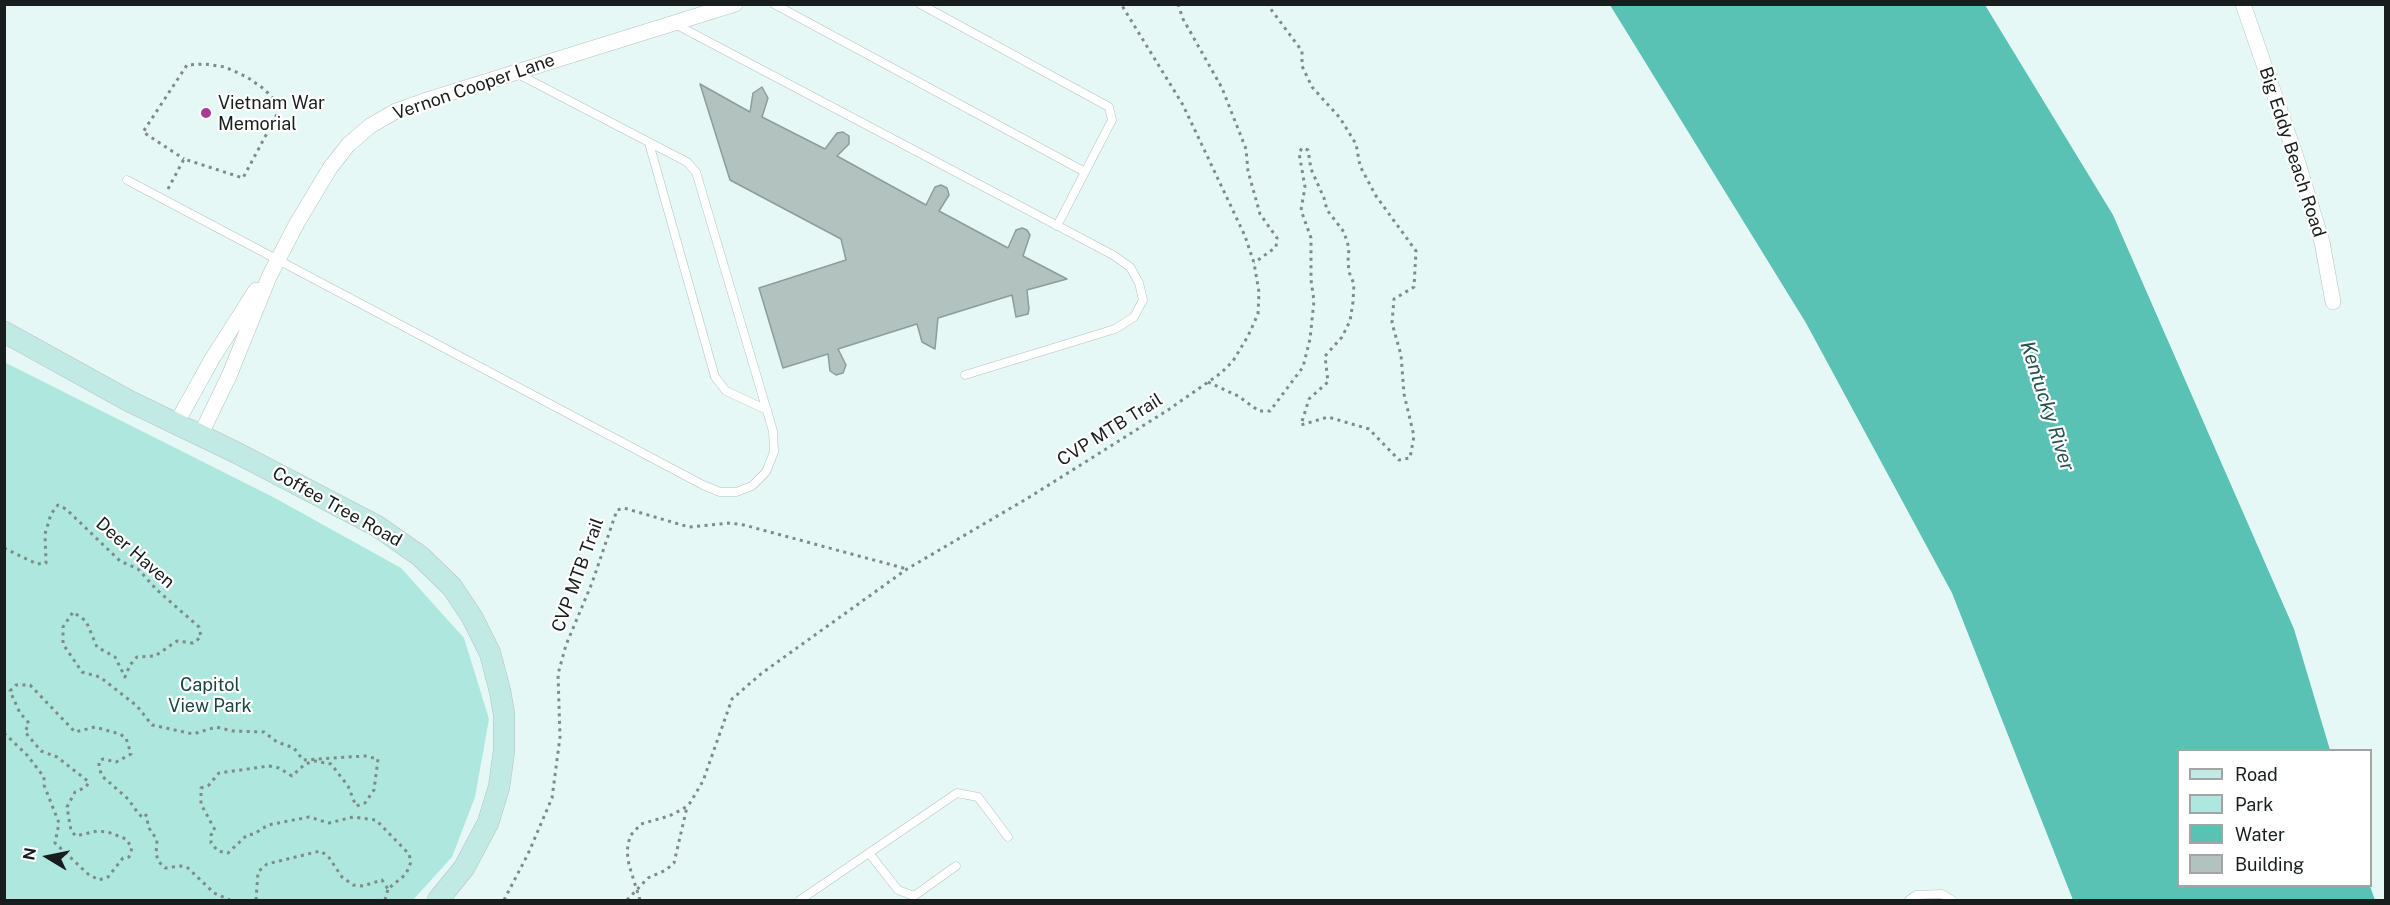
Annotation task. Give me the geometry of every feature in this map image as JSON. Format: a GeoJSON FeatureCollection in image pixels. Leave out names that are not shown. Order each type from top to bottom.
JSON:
{"type":"FeatureCollection","features":[{"type":"Feature","properties":{"kind":"street","name":"Vernon Cooper Lane"},"geometry":{"type":"LineString","coordinates":[[177,424],[225,337],[279,258],[330,168],[348,145],[370,126],[396,111],[424,101],[735,4]]}},
{"type":"Feature","properties":{"kind":"street","name":"Big Eddy Beach Road"},"geometry":{"type":"LineString","coordinates":[[2243,4],[2296,157],[2322,242],[2332,302]]}},
{"type":"Feature","properties":{"kind":"street","name":"Vernon Cooper Lane"},"geometry":{"type":"LineString","coordinates":[[200,435],[229,376],[279,258]]}},
{"type":"Feature","properties":{"kind":"street","name":"Coffee Tree Road"},"geometry":{"type":"LineString","coordinates":[[4,332],[70,369],[322,496],[395,537],[420,556],[449,584],[472,617],[490,652],[500,691],[504,729],[503,766],[495,803],[482,837],[464,868],[438,900]]}},
{"type":"Feature","properties":{"kind":"lane"},"geometry":{"type":"LineString","coordinates":[[774,4],[1085,172]]}},
{"type":"Feature","properties":{"kind":"lane"},"geometry":{"type":"LineString","coordinates":[[920,4],[1108,107],[1112,120],[1057,226]]}},
{"type":"Feature","properties":{"kind":"lane"},"geometry":{"type":"LineString","coordinates":[[674,23],[1130,267],[1139,283],[1143,300],[1134,317],[1115,329],[965,375]]}},
{"type":"Feature","properties":{"kind":"lane"},"geometry":{"type":"LineString","coordinates":[[127,180],[279,258],[703,485],[720,492],[736,492],[752,486],[766,472],[774,452],[773,430],[696,172],[687,162],[515,72]]}},
{"type":"Feature","properties":{"kind":"lane"},"geometry":{"type":"LineString","coordinates":[[650,142],[715,377],[726,391],[767,410]]}},
{"type":"Feature","properties":{"kind":"lane"},"geometry":{"type":"LineString","coordinates":[[800,900],[957,793],[978,797],[1008,837]]}},
{"type":"Feature","properties":{"kind":"lane"},"geometry":{"type":"LineString","coordinates":[[869,853],[898,890],[914,896],[956,866]]}},
{"type":"Feature","properties":{"kind":"lane"},"geometry":{"type":"LineString","coordinates":[[1909,900],[1916,895],[1942,894],[1952,900]]}},
{"type":"Feature","properties":{"kind":"path","name":"CVP MTB Trail"},"geometry":{"type":"LineString","coordinates":[[627,900],[648,878],[666,870],[674,863],[688,805],[703,781],[732,699],[762,673],[907,569],[1037,492],[1168,410],[1208,382],[1233,361],[1248,336],[1258,314],[1259,292],[1254,263],[1245,236],[1183,105],[1121,4]]}},
{"type":"Feature","properties":{"kind":"path"},"geometry":{"type":"LineString","coordinates":[[1178,4],[1222,88],[1246,148],[1248,171],[1260,214],[1277,238],[1276,247],[1254,263]]}},
{"type":"Feature","properties":{"kind":"path"},"geometry":{"type":"LineString","coordinates":[[1208,382],[1238,396],[1259,411],[1270,411],[1303,367],[1310,339],[1314,302],[1311,280],[1311,238],[1300,210],[1305,187],[1299,153],[1302,148],[1308,150],[1311,169],[1327,210],[1344,232],[1349,248],[1348,261],[1353,284],[1353,302],[1350,321],[1342,337],[1325,356],[1328,382],[1309,399],[1301,425],[1328,417],[1369,429],[1399,460],[1410,458],[1414,436],[1404,394],[1401,355],[1392,322],[1394,299],[1414,287],[1416,251],[1376,196],[1360,166],[1356,144],[1340,118],[1312,87],[1302,66],[1302,51],[1267,4]]}},
{"type":"Feature","properties":{"kind":"path"},"geometry":{"type":"LineString","coordinates":[[205,64],[225,67],[247,77],[264,89],[281,107],[243,178],[184,159],[143,132],[187,65],[205,64]]}},
{"type":"Feature","properties":{"kind":"path"},"geometry":{"type":"LineString","coordinates":[[163,198],[184,159]]}},
{"type":"Feature","properties":{"kind":"path","name":"Deer Haven"},"geometry":{"type":"LineString","coordinates":[[4,548],[37,564],[46,562],[45,534],[51,514],[58,505],[66,509],[120,561],[138,568],[157,590],[200,627],[201,637],[193,644],[177,641],[155,656],[137,657],[130,665],[125,677],[115,657],[97,647],[86,621],[73,612],[63,627],[63,644],[82,672],[100,677],[137,706],[152,724],[194,734],[216,727],[232,731],[264,732],[277,742],[294,748],[303,760],[365,756],[378,759],[374,790],[365,803],[356,806],[348,786],[331,764],[315,761],[305,764],[292,776],[279,768],[269,766],[219,773],[209,785],[201,788],[201,804],[215,830],[211,836],[211,843],[219,851],[228,853],[247,835],[254,834],[268,825],[309,817],[330,823],[353,817],[376,820],[409,854],[411,862],[406,874],[388,889]]}},
{"type":"Feature","properties":{"kind":"path","name":"CVP MTB Trail"},"geometry":{"type":"LineString","coordinates":[[504,900],[528,855],[552,798],[560,737],[558,674],[617,510],[624,508],[689,527],[730,523],[744,525],[907,569]]}},
{"type":"Feature","properties":{"kind":"path"},"geometry":{"type":"LineString","coordinates":[[4,733],[27,755],[44,777],[44,785],[59,823],[55,843],[88,874],[99,880],[108,877],[123,858],[129,857],[132,848],[126,839],[108,832],[97,831],[76,836],[71,831],[67,807],[75,792],[86,787],[89,782],[57,757],[41,751],[25,732],[29,723],[20,712],[10,691],[16,685],[30,685],[75,732],[95,727],[126,738],[130,754],[116,762],[103,759],[99,761],[102,776],[128,799],[143,818],[146,815],[157,840],[156,854],[159,862],[165,868],[181,866],[188,868],[214,893],[230,900]]}},
{"type":"Feature","properties":{"kind":"path"},"geometry":{"type":"LineString","coordinates":[[640,900],[627,851],[630,836],[641,824],[669,816],[688,805]]}},
{"type":"Feature","properties":{"kind":"path"},"geometry":{"type":"LineString","coordinates":[[256,900],[258,872],[267,864],[320,851],[328,856],[342,877],[353,885],[363,886],[382,880],[388,889],[385,900]]}},
{"type":"Feature","properties":{"kind":"green space","name":"Capitol View Park"},"geometry":{"type":"Polygon","coordinates":[[[4,362],[273,497],[401,568],[464,638],[489,719],[475,797],[452,857],[413,900],[5,900],[4,362]]]}},
{"type":"Feature","properties":{"kind":"water","name":"Kentucky River"},"geometry":{"type":"Polygon","coordinates":[[[1610,5],[1985,5],[2113,215],[2294,629],[2330,749],[2177,749],[2177,887],[2370,887],[2375,900],[2073,900],[1952,593],[1806,323],[1610,5]]]}},
{"type":"Feature","properties":{"kind":"building"},"geometry":{"type":"Polygon","coordinates":[[[700,84],[750,112],[753,93],[762,87],[768,98],[762,117],[825,149],[837,133],[843,132],[849,136],[849,144],[837,156],[926,205],[935,187],[941,185],[947,188],[949,195],[939,211],[1008,248],[1016,230],[1022,228],[1027,230],[1030,235],[1023,256],[1067,279],[1027,290],[1028,314],[1016,317],[1012,295],[938,318],[935,349],[922,342],[917,324],[838,349],[846,365],[843,373],[836,375],[830,371],[828,354],[783,368],[759,288],[846,260],[841,239],[730,180],[700,84]]]}},
{"type":"Feature","properties":{"kind":"place","name":"Vietnam War Memorial"},"geometry":{"type":"Point","coordinates":[206,113]}}]}
